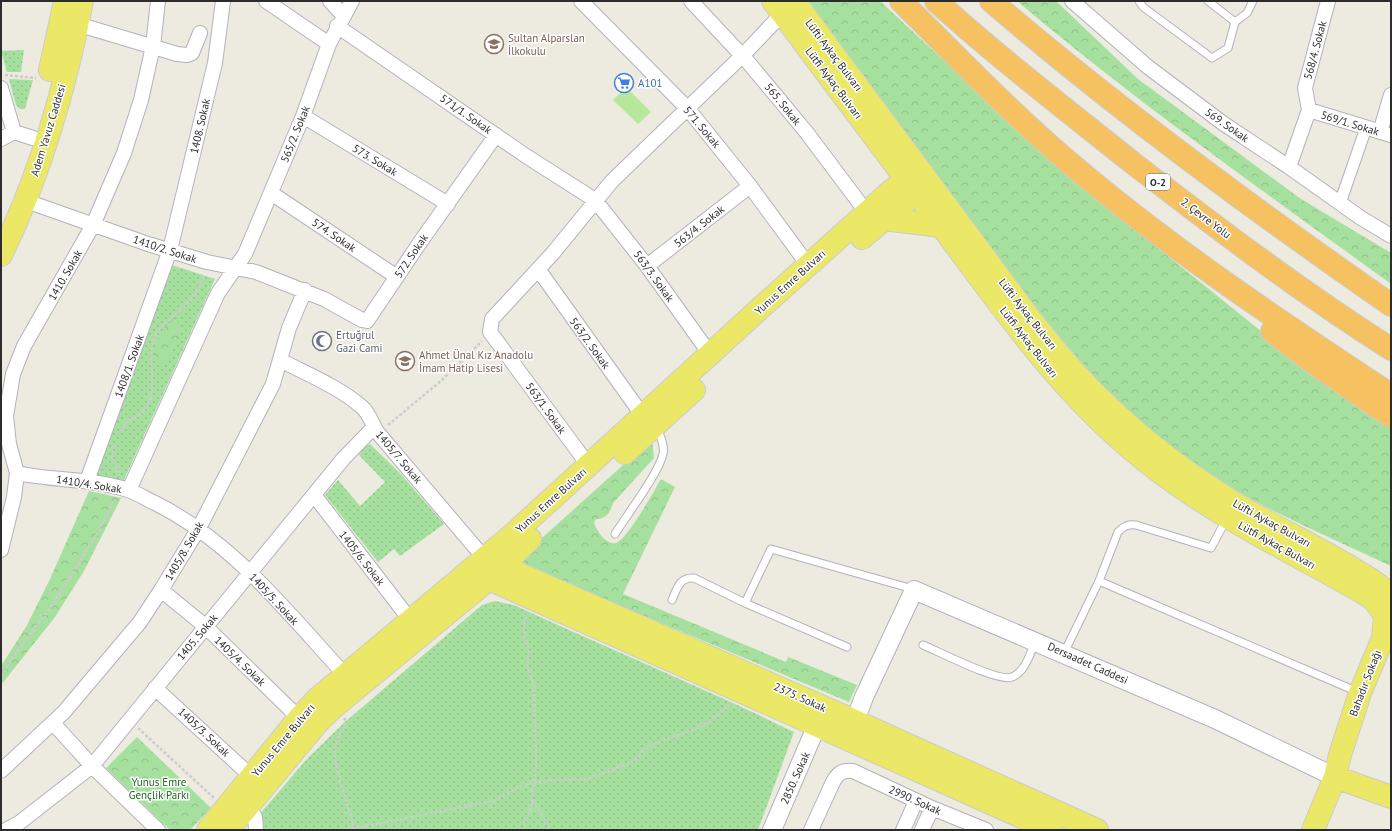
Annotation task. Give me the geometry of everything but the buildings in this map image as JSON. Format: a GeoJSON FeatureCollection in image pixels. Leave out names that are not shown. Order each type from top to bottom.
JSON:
{"type":"FeatureCollection","features":[{"type":"Feature","properties":{"kind":"highway"},"geometry":{"type":"LineString","coordinates":[[901,1],[996,97],[1042,139],[1106,193],[1181,250],[1309,341],[1391,395]]}},
{"type":"Feature","properties":{"kind":"highway","name":"2. Çevre Yolu"},"geometry":{"type":"LineString","coordinates":[[936,1],[1036,86],[1229,236],[1391,349]]}},
{"type":"Feature","properties":{"kind":"highway"},"geometry":{"type":"LineString","coordinates":[[991,1],[1036,40],[1198,168],[1391,305]]}},
{"type":"Feature","properties":{"kind":"highway"},"geometry":{"type":"LineString","coordinates":[[1181,250],[1223,290],[1299,353],[1391,416]]}},
{"type":"Feature","properties":{"kind":"main road","name":"Adem Yavuz Caddesi"},"geometry":{"type":"LineString","coordinates":[[1,223],[19,182],[23,135],[48,79],[65,1]]}},
{"type":"Feature","properties":{"kind":"main road","name":"Adem Yavuz Caddesi"},"geometry":{"type":"LineString","coordinates":[[1,255],[26,201],[52,120],[82,1]]}},
{"type":"Feature","properties":{"kind":"main road","name":"Lütfi Aykaç Bulvarı"},"geometry":{"type":"LineString","coordinates":[[783,5],[914,182],[941,226],[1030,345],[1075,398],[1142,459],[1178,486],[1228,517],[1367,595]]}},
{"type":"Feature","properties":{"kind":"main road","name":"Yunus Emre Bulvarı"},"geometry":{"type":"LineString","coordinates":[[227,820],[252,777],[299,718],[317,699],[411,622],[524,544],[650,421],[771,308],[914,182]]}},
{"type":"Feature","properties":{"kind":"main road","name":"Lüfti Aykaç Bulvarı"},"geometry":{"type":"LineString","coordinates":[[914,182],[1074,372],[1106,405],[1156,449],[1204,484],[1256,515],[1330,555]]}},
{"type":"Feature","properties":{"kind":"main road"},"geometry":{"type":"LineString","coordinates":[[875,216],[941,226]]}},
{"type":"Feature","properties":{"kind":"main road","name":"Yunus Emre Bulvarı"},"geometry":{"type":"LineString","coordinates":[[208,830],[227,820],[248,806],[315,726],[335,706],[488,568],[589,466],[650,421],[710,354],[771,308]]}},
{"type":"Feature","properties":{"kind":"main road"},"geometry":{"type":"LineString","coordinates":[[1330,555],[1358,563],[1391,579]]}},
{"type":"Feature","properties":{"kind":"main road"},"geometry":{"type":"LineString","coordinates":[[1330,555],[1379,584],[1391,597]]}},
{"type":"Feature","properties":{"kind":"main road","name":"2375. Sokak"},"geometry":{"type":"LineString","coordinates":[[488,568],[533,598],[741,690],[821,717],[855,721],[1097,830]]}},
{"type":"Feature","properties":{"kind":"main road","name":"2375. Sokak"},"geometry":{"type":"LineString","coordinates":[[488,568],[821,717],[1050,830]]}},
{"type":"Feature","properties":{"kind":"main road","name":"Bahadır Sokağı"},"geometry":{"type":"LineString","coordinates":[[1313,830],[1335,777],[1340,755],[1360,693],[1383,638],[1386,619],[1382,608],[1367,595]]}},
{"type":"Feature","properties":{"kind":"main road","name":"Bahadır Sokağı"},"geometry":{"type":"LineString","coordinates":[[1335,777],[1342,772],[1346,765],[1391,652]]}},
{"type":"Feature","properties":{"kind":"main road","name":"Dersaadet Caddesi"},"geometry":{"type":"LineString","coordinates":[[1335,777],[1391,797]]}},
{"type":"Feature","properties":{"kind":"street","name":"1410. Sokak"},"geometry":{"type":"LineString","coordinates":[[1,550],[14,497],[17,474],[5,442],[6,416],[13,374],[24,346],[93,225],[124,153],[141,100],[153,46],[158,1]]}},
{"type":"Feature","properties":{"kind":"street","name":"1408. Sokak"},"geometry":{"type":"LineString","coordinates":[[170,250],[215,63],[223,1]]}},
{"type":"Feature","properties":{"kind":"street"},"geometry":{"type":"LineString","coordinates":[[266,1],[329,44]]}},
{"type":"Feature","properties":{"kind":"street","name":"571/1. Sokak"},"geometry":{"type":"LineString","coordinates":[[330,1],[340,20],[496,135],[595,200]]}},
{"type":"Feature","properties":{"kind":"street","name":"565/2. Sokak"},"geometry":{"type":"LineString","coordinates":[[124,488],[218,292],[245,254],[303,116],[329,44],[340,20],[352,1]]}},
{"type":"Feature","properties":{"kind":"street","name":"571. Sokak"},"geometry":{"type":"LineString","coordinates":[[581,1],[688,109],[750,186],[813,271]]}},
{"type":"Feature","properties":{"kind":"street","name":"565. Sokak"},"geometry":{"type":"LineString","coordinates":[[691,1],[743,55],[875,216]]}},
{"type":"Feature","properties":{"kind":"street","name":"569. Sokak"},"geometry":{"type":"LineString","coordinates":[[1072,1],[1148,67],[1224,124],[1391,236]]}},
{"type":"Feature","properties":{"kind":"street","name":"568/4. Sokak"},"geometry":{"type":"LineString","coordinates":[[1289,167],[1309,110],[1305,88],[1328,1]]}},
{"type":"Feature","properties":{"kind":"street"},"geometry":{"type":"LineString","coordinates":[[490,332],[492,319],[538,269],[612,181],[743,55],[783,5]]}},
{"type":"Feature","properties":{"kind":"street"},"geometry":{"type":"LineString","coordinates":[[77,24],[177,54],[187,55],[192,53],[200,33]]}},
{"type":"Feature","properties":{"kind":"street"},"geometry":{"type":"LineString","coordinates":[[1,88],[23,135],[1,140]]}},
{"type":"Feature","properties":{"kind":"street"},"geometry":{"type":"LineString","coordinates":[[1386,134],[1391,95]]}},
{"type":"Feature","properties":{"kind":"street","name":"569/1. Sokak"},"geometry":{"type":"LineString","coordinates":[[1309,110],[1386,134]]}},
{"type":"Feature","properties":{"kind":"street","name":"573. Sokak"},"geometry":{"type":"LineString","coordinates":[[303,116],[448,204]]}},
{"type":"Feature","properties":{"kind":"street"},"geometry":{"type":"LineString","coordinates":[[1340,203],[1366,128]]}},
{"type":"Feature","properties":{"kind":"street","name":"572. Sokak"},"geometry":{"type":"LineString","coordinates":[[306,290],[362,320],[367,321],[496,135]]}},
{"type":"Feature","properties":{"kind":"street","name":"563/4. Sokak"},"geometry":{"type":"LineString","coordinates":[[647,266],[750,186]]}},
{"type":"Feature","properties":{"kind":"street","name":"574. Sokak"},"geometry":{"type":"LineString","coordinates":[[271,193],[397,277]]}},
{"type":"Feature","properties":{"kind":"street","name":"563/3. Sokak"},"geometry":{"type":"LineString","coordinates":[[595,200],[647,266],[710,354]]}},
{"type":"Feature","properties":{"kind":"street","name":"1410/2. Sokak"},"geometry":{"type":"LineString","coordinates":[[26,201],[93,225],[207,262],[256,272],[306,290]]}},
{"type":"Feature","properties":{"kind":"street","name":"1408/1. Sokak"},"geometry":{"type":"LineString","coordinates":[[87,481],[170,250]]}},
{"type":"Feature","properties":{"kind":"street","name":"563/2. Sokak"},"geometry":{"type":"LineString","coordinates":[[538,269],[650,421]]}},
{"type":"Feature","properties":{"kind":"street","name":"1405/8. Sokak"},"geometry":{"type":"LineString","coordinates":[[1,771],[54,724],[140,622],[161,590],[199,528],[273,384],[289,328],[306,290]]}},
{"type":"Feature","properties":{"kind":"street","name":"563/1. Sokak"},"geometry":{"type":"LineString","coordinates":[[490,332],[589,466]]}},
{"type":"Feature","properties":{"kind":"street","name":"1405/7. Sokak"},"geometry":{"type":"LineString","coordinates":[[280,360],[344,394],[362,407],[369,414],[376,430],[488,568]]}},
{"type":"Feature","properties":{"kind":"street","name":"1405. Sokak"},"geometry":{"type":"LineString","coordinates":[[6,830],[21,826],[92,766],[131,721],[155,688],[205,626],[251,573],[343,459],[376,430]]}},
{"type":"Feature","properties":{"kind":"street","name":"1410/4. Sokak"},"geometry":{"type":"LineString","coordinates":[[17,474],[87,481],[124,488],[168,510],[199,528]]}},
{"type":"Feature","properties":{"kind":"street","name":"1405/6. Sokak"},"geometry":{"type":"LineString","coordinates":[[314,495],[411,622]]}},
{"type":"Feature","properties":{"kind":"street","name":"1405/5. Sokak"},"geometry":{"type":"LineString","coordinates":[[199,528],[251,573],[345,675]]}},
{"type":"Feature","properties":{"kind":"street","name":"1405/4. Sokak"},"geometry":{"type":"LineString","coordinates":[[161,590],[205,626],[299,718]]}},
{"type":"Feature","properties":{"kind":"street"},"geometry":{"type":"LineString","coordinates":[[855,721],[864,697],[914,590]]}},
{"type":"Feature","properties":{"kind":"street","name":"Dersaadet Caddesi"},"geometry":{"type":"LineString","coordinates":[[914,590],[1064,652],[1215,719],[1335,777]]}},
{"type":"Feature","properties":{"kind":"street","name":"1405/3. Sokak"},"geometry":{"type":"LineString","coordinates":[[155,688],[252,777]]}},
{"type":"Feature","properties":{"kind":"street","name":"2850. Sokak"},"geometry":{"type":"LineString","coordinates":[[772,830],[821,717]]}},
{"type":"Feature","properties":{"kind":"street"},"geometry":{"type":"LineString","coordinates":[[54,724],[92,766],[158,830]]}},
{"type":"Feature","properties":{"kind":"street","name":"2990. Sokak"},"geometry":{"type":"LineString","coordinates":[[811,830],[837,774],[844,771],[853,771],[916,801],[986,830]]}},
{"type":"Feature","properties":{"kind":"street"},"geometry":{"type":"LineString","coordinates":[[903,830],[916,801]]}},
{"type":"Feature","properties":{"kind":"street"},"geometry":{"type":"LineString","coordinates":[[248,806],[255,817],[256,830]]}},
{"type":"Feature","properties":{"kind":"street"},"geometry":{"type":"LineString","coordinates":[[922,830],[932,808]]}},
{"type":"Feature","properties":{"kind":"lane"},"geometry":{"type":"LineString","coordinates":[[1139,1],[1143,8],[1212,58],[1228,48],[1235,22],[1247,14],[1253,1]]}},
{"type":"Feature","properties":{"kind":"lane"},"geometry":{"type":"LineString","coordinates":[[1208,1],[1235,22]]}},
{"type":"Feature","properties":{"kind":"lane"},"geometry":{"type":"LineString","coordinates":[[615,534],[652,476],[663,455],[663,443],[650,421]]}},
{"type":"Feature","properties":{"kind":"lane"},"geometry":{"type":"LineString","coordinates":[[1064,652],[1099,581],[1118,532],[1128,524],[1136,525],[1211,548],[1228,517]]}},
{"type":"Feature","properties":{"kind":"lane"},"geometry":{"type":"LineString","coordinates":[[745,603],[771,549],[914,590]]}},
{"type":"Feature","properties":{"kind":"lane"},"geometry":{"type":"LineString","coordinates":[[672,600],[679,585],[686,577],[694,578],[745,603],[847,647]]}},
{"type":"Feature","properties":{"kind":"lane"},"geometry":{"type":"LineString","coordinates":[[1099,581],[1360,693]]}},
{"type":"Feature","properties":{"kind":"lane"},"geometry":{"type":"LineString","coordinates":[[923,645],[991,675],[1010,678],[1022,669],[1036,640]]}},
{"type":"Feature","properties":{"kind":"path"},"geometry":{"type":"LineString","coordinates":[[1,75],[48,79]]}},
{"type":"Feature","properties":{"kind":"path"},"geometry":{"type":"LineString","coordinates":[[117,436],[126,422],[136,418],[148,406],[153,384],[150,352],[156,334],[164,323],[180,310],[194,294],[203,278],[207,262]]}},
{"type":"Feature","properties":{"kind":"path"},"geometry":{"type":"LineString","coordinates":[[376,430],[442,380],[475,350],[490,332]]}},
{"type":"Feature","properties":{"kind":"path"},"geometry":{"type":"LineString","coordinates":[[1,676],[12,658],[51,607],[124,488],[112,457],[115,443]]}},
{"type":"Feature","properties":{"kind":"path"},"geometry":{"type":"LineString","coordinates":[[522,830],[531,808],[536,765],[534,686],[527,665],[529,651],[524,635],[524,626],[533,598]]}},
{"type":"Feature","properties":{"kind":"path"},"geometry":{"type":"LineString","coordinates":[[341,830],[354,829],[493,801],[525,784],[555,780],[588,780],[635,761],[642,752],[653,744],[701,727],[733,702],[741,690]]}},
{"type":"Feature","properties":{"kind":"path"},"geometry":{"type":"LineString","coordinates":[[335,706],[346,721],[335,745],[336,762],[354,829]]}},
{"type":"Feature","properties":{"kind":"path"},"geometry":{"type":"LineString","coordinates":[[131,721],[227,820]]}},
{"type":"Feature","properties":{"kind":"path"},"geometry":{"type":"LineString","coordinates":[[532,801],[543,816],[548,830]]}},
{"type":"Feature","properties":{"kind":"green space"},"geometry":{"type":"Polygon","coordinates":[[[807,1],[880,1],[1060,169],[1303,365],[1391,428],[1391,566],[1282,515],[1228,486],[1178,453],[1148,429],[1120,403],[1069,348],[1022,289],[807,1]]]}},
{"type":"Feature","properties":{"kind":"green space"},"geometry":{"type":"Polygon","coordinates":[[[1017,1],[1056,1],[1138,79],[1301,199],[1391,253],[1391,284],[1154,111],[1017,1]]]}},
{"type":"Feature","properties":{"kind":"green space"},"geometry":{"type":"Polygon","coordinates":[[[24,50],[21,72],[7,72],[1,51],[24,50]]]}},
{"type":"Feature","properties":{"kind":"green space"},"geometry":{"type":"Polygon","coordinates":[[[9,79],[33,80],[25,109],[20,109],[16,105],[9,79]]]}},
{"type":"Feature","properties":{"kind":"green space"},"geometry":{"type":"Polygon","coordinates":[[[626,87],[651,112],[638,124],[613,100],[626,87]]]}},
{"type":"Feature","properties":{"kind":"green space"},"geometry":{"type":"Polygon","coordinates":[[[172,265],[215,279],[124,480],[95,476],[172,265]]]}},
{"type":"Feature","properties":{"kind":"green space"},"geometry":{"type":"Polygon","coordinates":[[[176,317],[180,331],[179,338],[173,351],[157,366],[154,352],[155,345],[165,327],[176,317]]]}},
{"type":"Feature","properties":{"kind":"green space"},"geometry":{"type":"Polygon","coordinates":[[[652,439],[654,458],[613,503],[608,514],[603,518],[596,519],[594,523],[597,530],[605,540],[616,543],[621,540],[633,525],[661,479],[675,487],[623,594],[786,662],[788,657],[857,685],[849,702],[521,564],[523,555],[652,439]]]}},
{"type":"Feature","properties":{"kind":"green space"},"geometry":{"type":"Polygon","coordinates":[[[370,444],[400,473],[444,524],[400,556],[394,549],[378,562],[325,495],[338,480],[360,506],[385,482],[359,455],[363,448],[370,444]]]}},
{"type":"Feature","properties":{"kind":"green space"},"geometry":{"type":"Polygon","coordinates":[[[89,491],[121,498],[84,571],[55,617],[1,685],[1,666],[26,627],[50,579],[89,491]]]}},
{"type":"Feature","properties":{"kind":"green space"},"geometry":{"type":"Polygon","coordinates":[[[495,601],[514,605],[725,699],[794,732],[758,830],[260,830],[258,816],[307,759],[346,721],[482,605],[495,601]]]}},
{"type":"Feature","properties":{"kind":"green space","name":"Yunus Emre Gençlik Parkı"},"geometry":{"type":"Polygon","coordinates":[[[137,737],[211,808],[190,830],[170,830],[106,768],[137,737]]]}},
{"type":"Feature","properties":{"kind":"place","name":"Sultan Alparslan İlkokulu"},"geometry":{"type":"Point","coordinates":[494,44]}},
{"type":"Feature","properties":{"kind":"place","name":"A101"},"geometry":{"type":"Point","coordinates":[624,83]}},
{"type":"Feature","properties":{"kind":"place","name":"Ertuğrul Gazi Cami"},"geometry":{"type":"Point","coordinates":[322,341]}},
{"type":"Feature","properties":{"kind":"place","name":"Ahmet Ünal Kız Anadolu İmam Hatip Lisesi"},"geometry":{"type":"Point","coordinates":[405,361]}}]}
